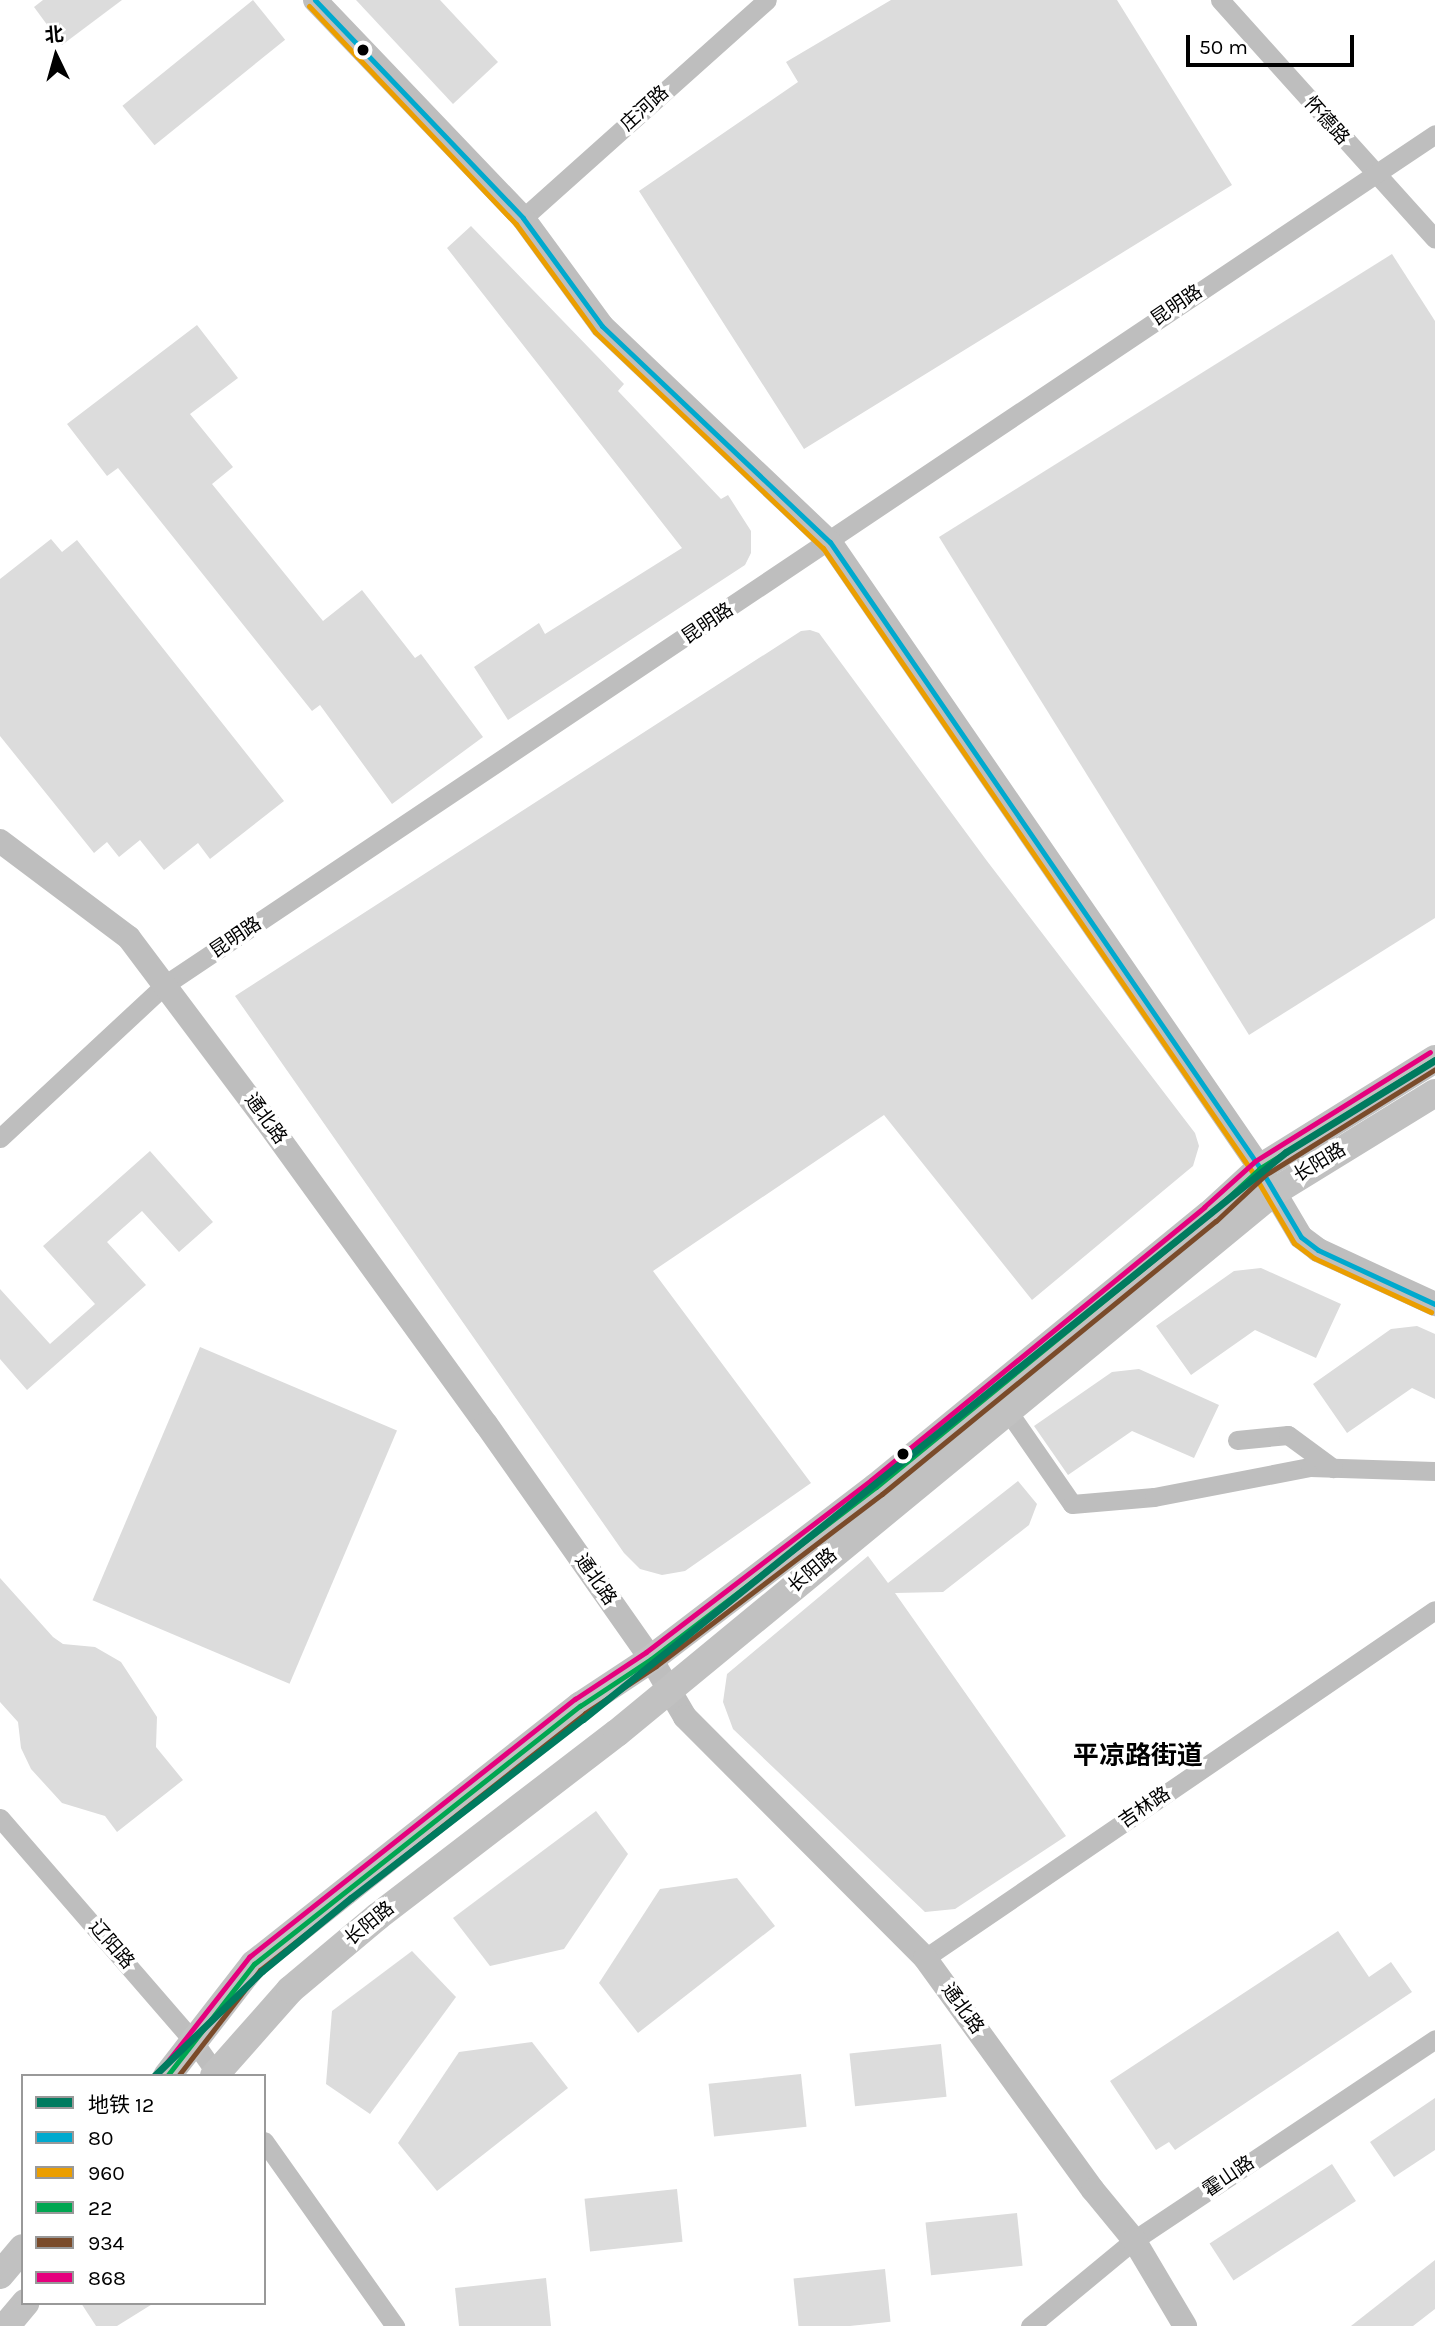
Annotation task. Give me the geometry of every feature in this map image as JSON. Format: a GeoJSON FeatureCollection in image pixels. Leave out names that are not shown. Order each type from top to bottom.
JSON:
{"type":"FeatureCollection","features":[{"type":"Feature","properties":{"kind":"main road","name":"长阳路"},"geometry":{"type":"LineString","coordinates":[[217,2074],[300,1982],[377,1917],[669,1690],[1007,1410],[1267,1180],[1435,1059]]}},
{"type":"Feature","properties":{"kind":"main road","name":"长阳路"},"geometry":{"type":"LineString","coordinates":[[169,2074],[254,1964],[580,1706],[651,1659],[908,1461],[1210,1214],[1267,1180],[1435,1093]]}},
{"type":"Feature","properties":{"kind":"main road"},"geometry":{"type":"LineString","coordinates":[[0,2275],[21,2250]]}},
{"type":"Feature","properties":{"kind":"main road"},"geometry":{"type":"LineString","coordinates":[[6,2326],[23,2305]]}},
{"type":"Feature","properties":{"kind":"street"},"geometry":{"type":"LineString","coordinates":[[315,0],[523,218],[602,326],[830,542],[1267,1180],[1301,1237],[1309,1244],[1435,1304]]}},
{"type":"Feature","properties":{"kind":"street","name":"庄河路"},"geometry":{"type":"LineString","coordinates":[[523,218],[767,0]]}},
{"type":"Feature","properties":{"kind":"street","name":"怀德路"},"geometry":{"type":"LineString","coordinates":[[1220,0],[1435,239]]}},
{"type":"Feature","properties":{"kind":"street","name":"昆明路"},"geometry":{"type":"LineString","coordinates":[[0,1138],[166,984],[830,542],[1435,134]]}},
{"type":"Feature","properties":{"kind":"street","name":"通北路"},"geometry":{"type":"LineString","coordinates":[[0,841],[129,938],[166,984],[486,1424],[651,1659],[685,1717],[925,1958],[1093,2190],[1134,2240],[1185,2326]]}},
{"type":"Feature","properties":{"kind":"street"},"geometry":{"type":"LineString","coordinates":[[1007,1410],[1072,1504],[1154,1497],[1310,1468],[1435,1471]]}},
{"type":"Feature","properties":{"kind":"street"},"geometry":{"type":"LineString","coordinates":[[1237,1440],[1288,1435],[1332,1468]]}},
{"type":"Feature","properties":{"kind":"street","name":"吉林路"},"geometry":{"type":"LineString","coordinates":[[925,1958],[1435,1611]]}},
{"type":"Feature","properties":{"kind":"street","name":"辽阳路"},"geometry":{"type":"LineString","coordinates":[[0,1818],[194,2042],[215,2074]]}},
{"type":"Feature","properties":{"kind":"street","name":"霍山路"},"geometry":{"type":"LineString","coordinates":[[1030,2326],[1134,2240],[1435,2039]]}},
{"type":"Feature","properties":{"kind":"street"},"geometry":{"type":"LineString","coordinates":[[266,2144],[395,2326]]}},
{"type":"Feature","properties":{"kind":"building"},"geometry":{"type":"Polygon","coordinates":[[[43,0],[122,0],[62,45],[34,7],[43,0]]]}},
{"type":"Feature","properties":{"kind":"building"},"geometry":{"type":"Polygon","coordinates":[[[253,0],[285,40],[155,145],[122,106],[253,0]]]}},
{"type":"Feature","properties":{"kind":"building"},"geometry":{"type":"Polygon","coordinates":[[[356,0],[440,0],[498,62],[453,104],[356,0]]]}},
{"type":"Feature","properties":{"kind":"building"},"geometry":{"type":"Polygon","coordinates":[[[891,0],[1117,0],[1232,185],[804,449],[639,191],[798,82],[786,62],[891,0]]]}},
{"type":"Feature","properties":{"kind":"building"},"geometry":{"type":"Polygon","coordinates":[[[471,226],[624,384],[618,391],[721,499],[728,495],[751,531],[751,553],[745,565],[508,720],[474,667],[539,623],[545,634],[682,548],[447,248],[471,226]]]}},
{"type":"Feature","properties":{"kind":"building"},"geometry":{"type":"Polygon","coordinates":[[[1392,254],[1435,321],[1435,918],[1249,1035],[939,537],[1392,254]]]}},
{"type":"Feature","properties":{"kind":"building"},"geometry":{"type":"Polygon","coordinates":[[[197,325],[238,378],[190,414],[233,467],[212,484],[323,621],[362,590],[415,658],[421,654],[483,737],[392,804],[320,705],[312,711],[118,468],[107,476],[67,424],[197,325]]]}},
{"type":"Feature","properties":{"kind":"building"},"geometry":{"type":"Polygon","coordinates":[[[51,539],[62,552],[77,540],[284,801],[210,859],[198,843],[164,870],[140,840],[119,857],[107,842],[94,853],[0,736],[0,579],[51,539]]]}},
{"type":"Feature","properties":{"kind":"building"},"geometry":{"type":"Polygon","coordinates":[[[801,631],[819,633],[987,861],[1195,1133],[1199,1146],[1193,1166],[1032,1300],[884,1115],[653,1271],[811,1483],[685,1571],[662,1575],[640,1569],[624,1553],[235,996],[801,631]]]}},
{"type":"Feature","properties":{"kind":"building"},"geometry":{"type":"Polygon","coordinates":[[[150,1151],[213,1222],[179,1252],[142,1211],[107,1242],[146,1285],[27,1390],[0,1359],[0,1289],[50,1344],[95,1304],[43,1246],[150,1151]]]}},
{"type":"Feature","properties":{"kind":"building"},"geometry":{"type":"Polygon","coordinates":[[[1261,1268],[1341,1304],[1316,1358],[1255,1330],[1191,1375],[1156,1326],[1234,1271],[1261,1268]]]}},
{"type":"Feature","properties":{"kind":"building"},"geometry":{"type":"Polygon","coordinates":[[[1417,1326],[1435,1334],[1435,1399],[1412,1388],[1347,1433],[1313,1384],[1391,1329],[1417,1326]]]}},
{"type":"Feature","properties":{"kind":"building"},"geometry":{"type":"Polygon","coordinates":[[[200,1347],[397,1431],[290,1684],[93,1600],[200,1347]]]}},
{"type":"Feature","properties":{"kind":"building"},"geometry":{"type":"Polygon","coordinates":[[[1139,1369],[1219,1405],[1194,1458],[1132,1431],[1068,1475],[1034,1426],[1112,1372],[1139,1369]]]}},
{"type":"Feature","properties":{"kind":"building"},"geometry":{"type":"Polygon","coordinates":[[[1018,1481],[1037,1504],[1029,1525],[943,1592],[895,1593],[1066,1836],[955,1909],[925,1912],[733,1729],[723,1702],[727,1674],[868,1556],[888,1583],[1018,1481]]]}},
{"type":"Feature","properties":{"kind":"building"},"geometry":{"type":"Polygon","coordinates":[[[0,1578],[53,1637],[63,1644],[95,1647],[121,1662],[157,1717],[156,1747],[183,1780],[117,1832],[105,1816],[62,1803],[31,1769],[21,1748],[18,1722],[0,1702],[0,1578]]]}},
{"type":"Feature","properties":{"kind":"building"},"geometry":{"type":"Polygon","coordinates":[[[596,1811],[628,1854],[564,1949],[490,1966],[453,1918],[596,1811]]]}},
{"type":"Feature","properties":{"kind":"building"},"geometry":{"type":"Polygon","coordinates":[[[737,1878],[775,1926],[638,2033],[599,1983],[660,1889],[737,1878]]]}},
{"type":"Feature","properties":{"kind":"building"},"geometry":{"type":"Polygon","coordinates":[[[1338,1931],[1369,1977],[1391,1962],[1412,1992],[1175,2150],[1169,2142],[1156,2150],[1110,2081],[1338,1931]]]}},
{"type":"Feature","properties":{"kind":"building"},"geometry":{"type":"Polygon","coordinates":[[[412,1951],[456,1997],[370,2114],[326,2084],[332,2011],[412,1951]]]}},
{"type":"Feature","properties":{"kind":"building"},"geometry":{"type":"Polygon","coordinates":[[[532,2042],[568,2088],[437,2191],[398,2143],[459,2052],[532,2042]]]}},
{"type":"Feature","properties":{"kind":"building"},"geometry":{"type":"Polygon","coordinates":[[[941,2044],[947,2097],[855,2106],[850,2054],[941,2044]]]}},
{"type":"Feature","properties":{"kind":"building"},"geometry":{"type":"Polygon","coordinates":[[[801,2074],[807,2127],[714,2136],[709,2084],[801,2074]]]}},
{"type":"Feature","properties":{"kind":"building"},"geometry":{"type":"Polygon","coordinates":[[[1435,2098],[1435,2150],[1394,2177],[1370,2142],[1435,2098]]]}},
{"type":"Feature","properties":{"kind":"building"},"geometry":{"type":"Polygon","coordinates":[[[1332,2164],[1356,2201],[1234,2280],[1210,2244],[1332,2164]]]}},
{"type":"Feature","properties":{"kind":"building"},"geometry":{"type":"Polygon","coordinates":[[[677,2189],[683,2242],[590,2251],[585,2199],[677,2189]]]}},
{"type":"Feature","properties":{"kind":"building"},"geometry":{"type":"Polygon","coordinates":[[[1017,2213],[1023,2266],[931,2275],[926,2223],[1017,2213]]]}},
{"type":"Feature","properties":{"kind":"building"},"geometry":{"type":"Polygon","coordinates":[[[1435,2260],[1435,2309],[1413,2326],[1351,2326],[1435,2260]]]}},
{"type":"Feature","properties":{"kind":"building"},"geometry":{"type":"Polygon","coordinates":[[[885,2269],[891,2322],[850,2326],[798,2326],[794,2279],[885,2269]]]}},
{"type":"Feature","properties":{"kind":"building"},"geometry":{"type":"Polygon","coordinates":[[[546,2278],[551,2326],[459,2326],[455,2288],[546,2278]]]}},
{"type":"Feature","properties":{"kind":"building"},"geometry":{"type":"Polygon","coordinates":[[[82,2305],[151,2305],[117,2326],[96,2326],[82,2305]]]}},
{"type":"Feature","properties":{"kind":"metro line","name":"12"},"geometry":{"type":"LineString","coordinates":[[156,2074],[262,1971],[351,1898],[583,1719],[1286,1152],[1435,1060]]}},
{"type":"Feature","properties":{"kind":"transit line","name":"80"},"geometry":{"type":"LineString","coordinates":[[315,0],[523,218],[602,326],[830,542],[1260,1168],[1301,1237],[1318,1250],[1435,1304]]}},
{"type":"Feature","properties":{"kind":"transit line","name":"960"},"geometry":{"type":"LineString","coordinates":[[309,6],[516,224],[595,332],[823,548],[1253,1173],[1294,1243],[1314,1258],[1431,1312]]}},
{"type":"Feature","properties":{"kind":"transit line","name":"868"},"geometry":{"type":"LineString","coordinates":[[160,2071],[249,1957],[575,1699],[646,1652],[871,1480],[1204,1207],[1255,1161],[1430,1052]]}},
{"type":"Feature","properties":{"kind":"transit line","name":"22"},"geometry":{"type":"LineString","coordinates":[[169,2074],[254,1964],[580,1706],[651,1659],[876,1487],[1210,1214],[1260,1168],[1435,1059]]}},
{"type":"Feature","properties":{"kind":"transit line","name":"934"},"geometry":{"type":"LineString","coordinates":[[180,2074],[260,1970],[585,1713],[656,1666],[882,1494],[1216,1221],[1265,1175],[1435,1069]]}},
{"type":"Feature","properties":{"kind":"district","name":"平凉路街道"},"geometry":{"type":"Point","coordinates":[1138,1756]}}]}
